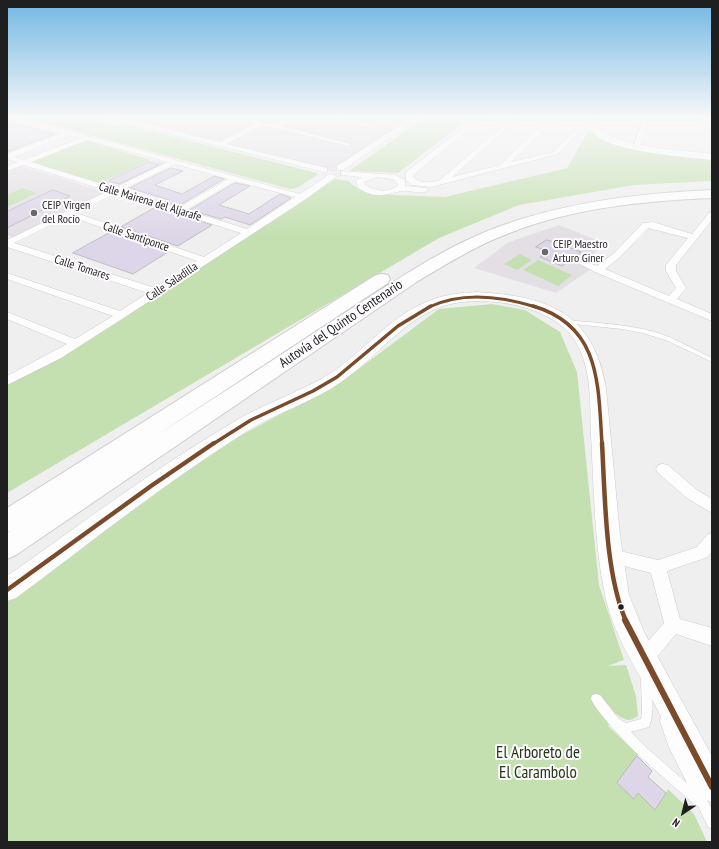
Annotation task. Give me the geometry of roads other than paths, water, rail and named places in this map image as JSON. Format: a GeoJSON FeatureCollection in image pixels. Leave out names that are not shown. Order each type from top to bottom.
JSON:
{"type":"FeatureCollection","features":[{"type":"Feature","properties":{"kind":"highway","name":"Autovía del Quinto Centenario"},"geometry":{"type":"LineString","coordinates":[[7,521],[348,300],[423,255],[501,220],[540,209],[622,193],[712,187]]}},
{"type":"Feature","properties":{"kind":"highway","name":"Autovía del Quinto Centenario"},"geometry":{"type":"LineString","coordinates":[[7,547],[412,277],[457,252],[514,226],[565,212],[612,202],[712,194]]}},
{"type":"Feature","properties":{"kind":"main road"},"geometry":{"type":"LineString","coordinates":[[7,590],[130,500],[242,425],[308,394],[338,376],[400,323],[423,309],[452,298],[471,296],[490,297],[529,305],[549,312],[566,322],[584,340],[590,353],[594,370],[599,408],[611,556],[618,599],[707,795]]}},
{"type":"Feature","properties":{"kind":"street","name":"Calle Mairena del Aljarafe"},"geometry":{"type":"LineString","coordinates":[[7,157],[248,232]]}},
{"type":"Feature","properties":{"kind":"street"},"geometry":{"type":"LineString","coordinates":[[7,169],[37,157]]}},
{"type":"Feature","properties":{"kind":"street"},"geometry":{"type":"LineString","coordinates":[[154,157],[299,196]]}},
{"type":"Feature","properties":{"kind":"street"},"geometry":{"type":"LineString","coordinates":[[267,157],[324,172],[369,176],[382,174],[394,177],[402,182],[400,188]]}},
{"type":"Feature","properties":{"kind":"street","name":"Calle Saladilla"},"geometry":{"type":"LineString","coordinates":[[7,381],[76,343],[121,315],[248,232],[299,196],[339,173],[362,157]]}},
{"type":"Feature","properties":{"kind":"street"},"geometry":{"type":"LineString","coordinates":[[431,157],[409,174],[409,178],[415,183],[431,185],[441,183],[542,157]]}},
{"type":"Feature","properties":{"kind":"street"},"geometry":{"type":"LineString","coordinates":[[441,183],[471,157]]}},
{"type":"Feature","properties":{"kind":"street"},"geometry":{"type":"LineString","coordinates":[[502,167],[513,157]]}},
{"type":"Feature","properties":{"kind":"street"},"geometry":{"type":"LineString","coordinates":[[360,181],[361,186],[370,191],[384,192],[400,188],[421,190],[442,189],[554,159]]}},
{"type":"Feature","properties":{"kind":"street"},"geometry":{"type":"LineString","coordinates":[[7,243],[174,162]]}},
{"type":"Feature","properties":{"kind":"street","name":"Calle Saladilla"},"geometry":{"type":"LineString","coordinates":[[299,196],[324,172]]}},
{"type":"Feature","properties":{"kind":"street"},"geometry":{"type":"LineString","coordinates":[[339,173],[360,181],[369,176]]}},
{"type":"Feature","properties":{"kind":"street"},"geometry":{"type":"LineString","coordinates":[[178,211],[235,178]]}},
{"type":"Feature","properties":{"kind":"street","name":"Calle Santiponce"},"geometry":{"type":"LineString","coordinates":[[68,214],[204,260]]}},
{"type":"Feature","properties":{"kind":"street"},"geometry":{"type":"LineString","coordinates":[[671,300],[681,288],[671,271],[671,265],[712,215]]}},
{"type":"Feature","properties":{"kind":"street"},"geometry":{"type":"LineString","coordinates":[[598,270],[617,255],[646,225],[653,225],[694,237]]}},
{"type":"Feature","properties":{"kind":"street","name":"Calle Tomares"},"geometry":{"type":"LineString","coordinates":[[7,243],[156,292]]}},
{"type":"Feature","properties":{"kind":"street"},"geometry":{"type":"LineString","coordinates":[[583,263],[712,318]]}},
{"type":"Feature","properties":{"kind":"street"},"geometry":{"type":"LineString","coordinates":[[7,276],[121,315]]}},
{"type":"Feature","properties":{"kind":"street"},"geometry":{"type":"LineString","coordinates":[[7,315],[76,343]]}},
{"type":"Feature","properties":{"kind":"street"},"geometry":{"type":"LineString","coordinates":[[663,469],[692,494],[712,506]]}},
{"type":"Feature","properties":{"kind":"street"},"geometry":{"type":"LineString","coordinates":[[611,556],[658,567],[707,554],[712,540]]}},
{"type":"Feature","properties":{"kind":"street"},"geometry":{"type":"LineString","coordinates":[[658,567],[673,625]]}},
{"type":"Feature","properties":{"kind":"street"},"geometry":{"type":"LineString","coordinates":[[645,658],[673,625]]}},
{"type":"Feature","properties":{"kind":"street"},"geometry":{"type":"LineString","coordinates":[[673,625],[712,637]]}},
{"type":"Feature","properties":{"kind":"lane"},"geometry":{"type":"LineString","coordinates":[[566,322],[603,325],[645,331],[664,337],[712,360]]}},
{"type":"Feature","properties":{"kind":"lane"},"geometry":{"type":"LineString","coordinates":[[611,720],[625,728],[645,723],[647,712],[645,658]]}},
{"type":"Feature","properties":{"kind":"lane"},"geometry":{"type":"LineString","coordinates":[[596,699],[611,720],[660,768],[707,795],[712,823]]}},
{"type":"Feature","properties":{"kind":"place","name":"CEIP Virgen del Rocío"},"geometry":{"type":"Point","coordinates":[34,213]}},
{"type":"Feature","properties":{"kind":"place","name":"CEIP Maestro Arturo Giner"},"geometry":{"type":"Point","coordinates":[545,252]}},
{"type":"Feature","properties":{"kind":"park label","name":"El Arboreto de El Carambolo"},"geometry":{"type":"Point","coordinates":[538,763]}}]}
